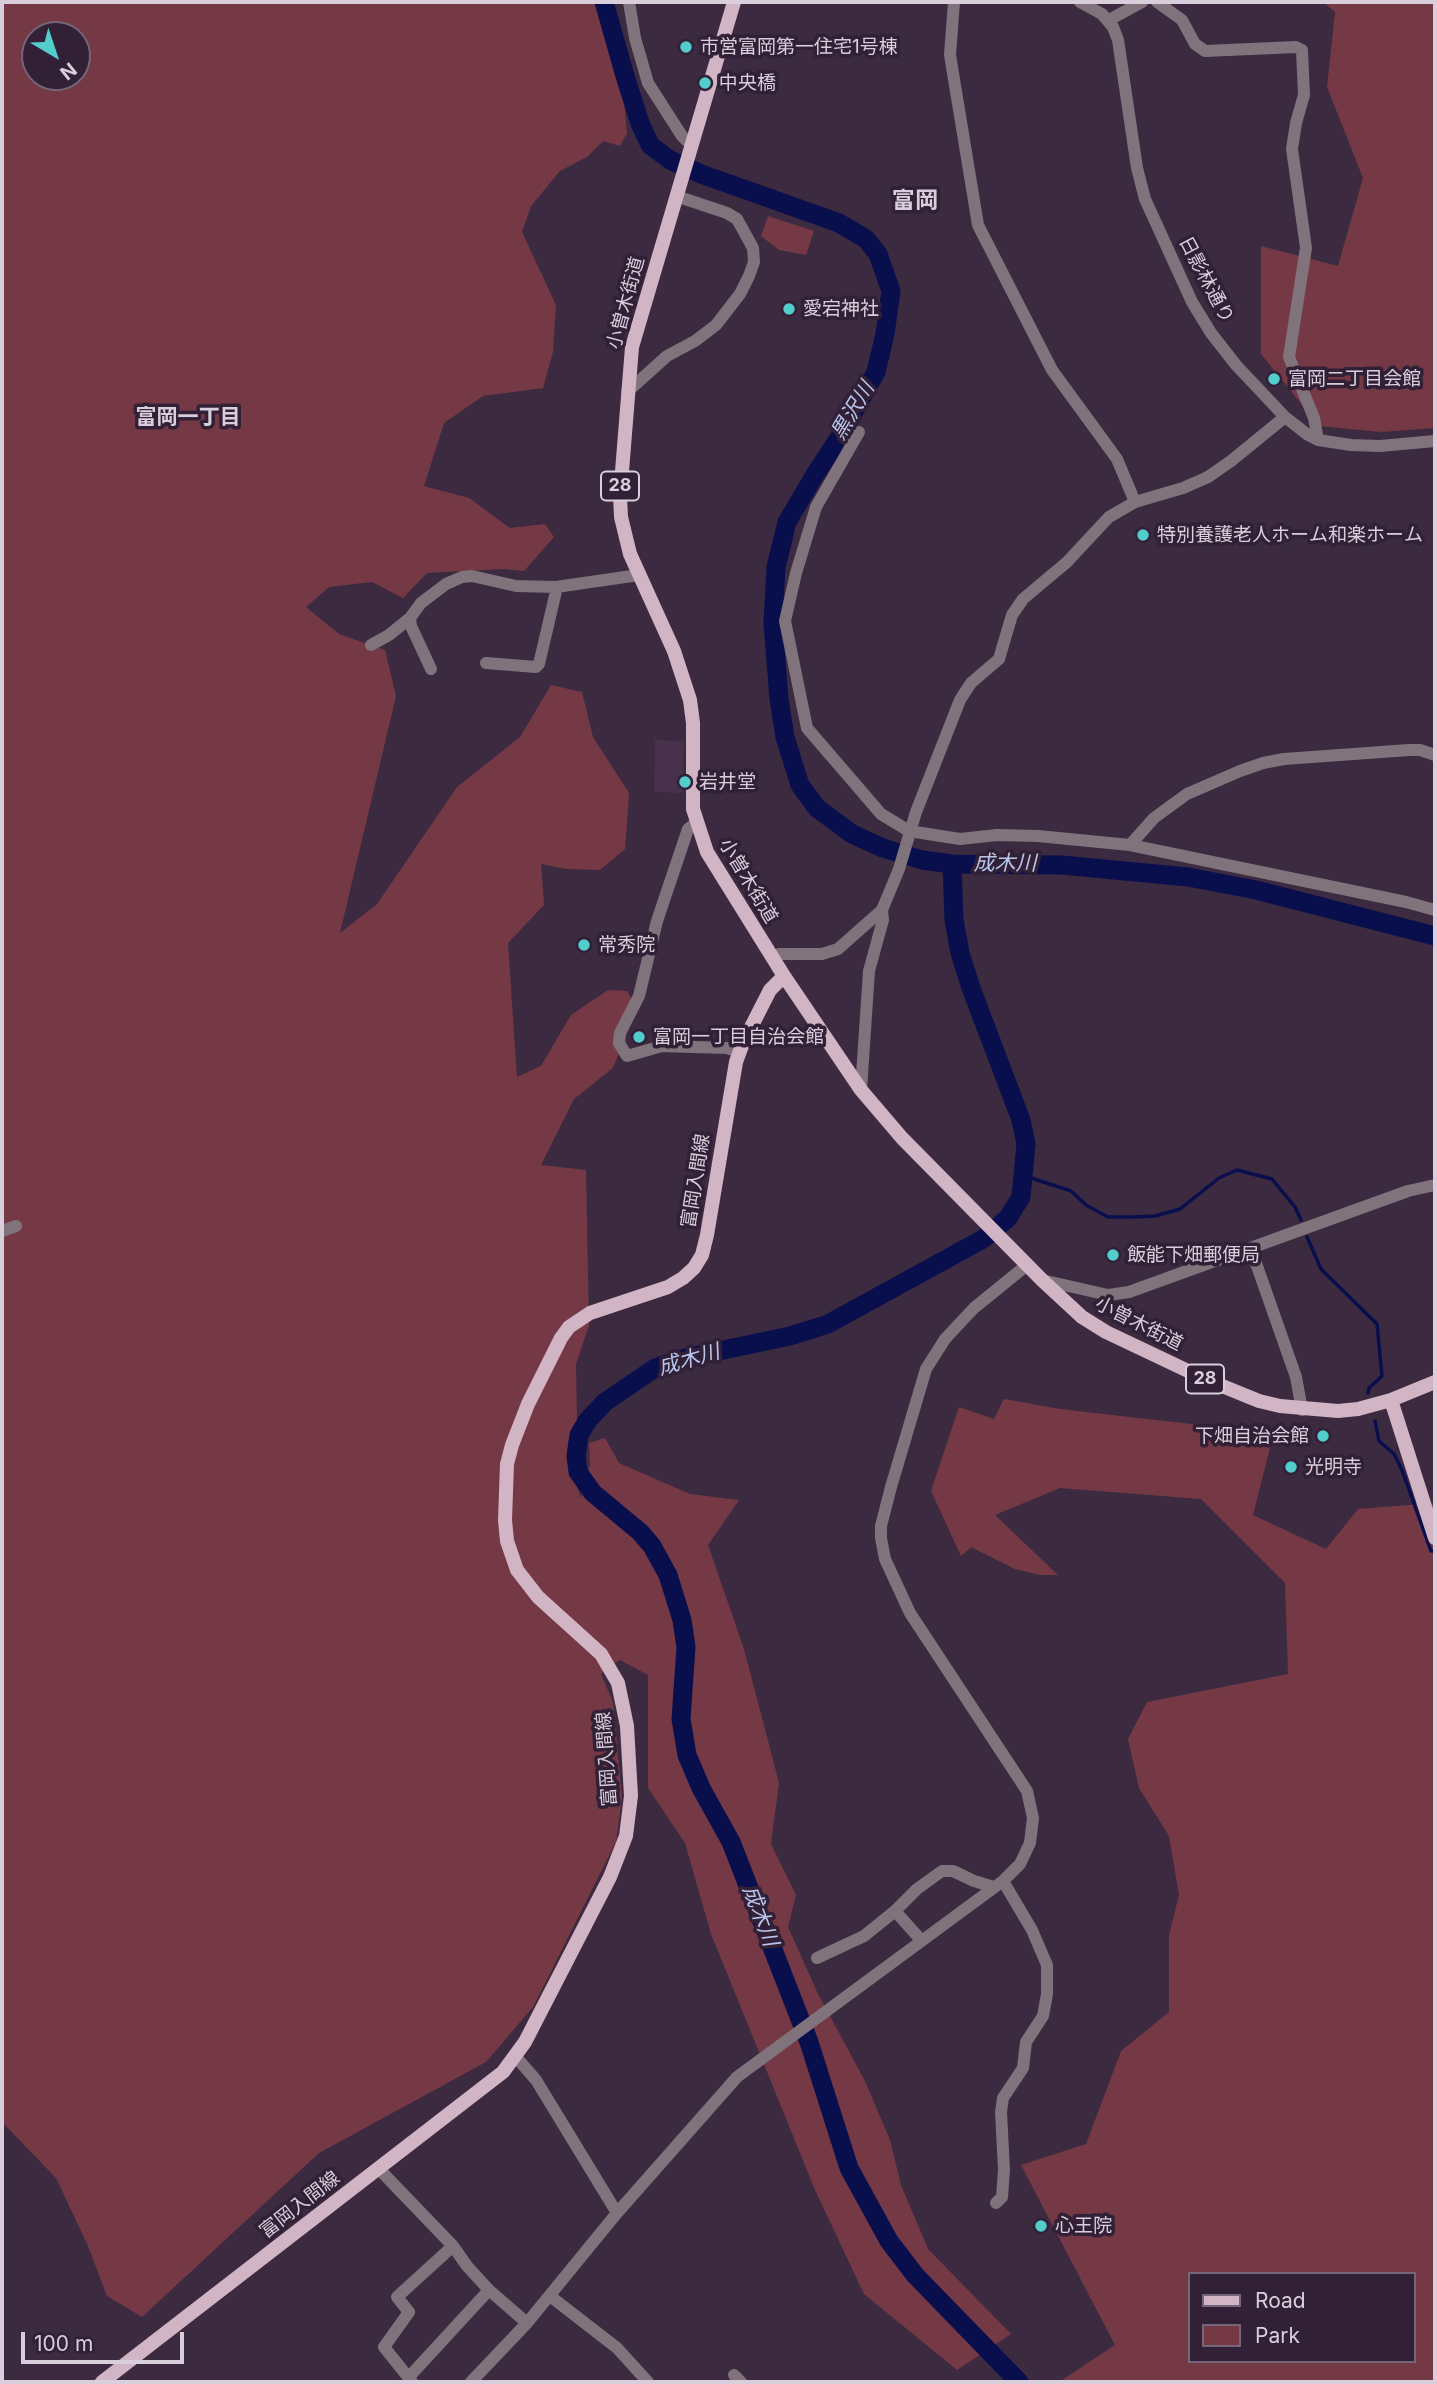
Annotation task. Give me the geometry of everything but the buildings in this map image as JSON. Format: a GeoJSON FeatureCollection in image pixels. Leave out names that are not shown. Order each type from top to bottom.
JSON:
{"type":"FeatureCollection","features":[{"type":"Feature","properties":{"kind":"main road","name":"小曽木街道"},"geometry":{"type":"LineString","coordinates":[[734,2],[632,347],[620,496],[621,517],[630,554],[674,651],[690,700],[692,797],[696,823],[711,860],[784,976],[861,1090],[902,1138],[1082,1317],[1106,1332],[1259,1401],[1302,1410],[1358,1409],[1391,1400],[1435,1382]]}},
{"type":"Feature","properties":{"kind":"main road","name":"富岡入間線"},"geometry":{"type":"LineString","coordinates":[[102,2382],[489,2085],[516,2057],[619,1857],[630,1817],[631,1796],[627,1726],[618,1683],[601,1654],[527,1585],[507,1541],[507,1464],[528,1404],[569,1327],[590,1313],[668,1287],[683,1278],[702,1255],[739,1052],[770,990],[784,976]]}},
{"type":"Feature","properties":{"kind":"main road"},"geometry":{"type":"LineString","coordinates":[[1391,1400],[1435,1538]]}},
{"type":"Feature","properties":{"kind":"street"},"geometry":{"type":"LineString","coordinates":[[629,2],[635,38],[648,83],[691,147]]}},
{"type":"Feature","properties":{"kind":"street"},"geometry":{"type":"LineString","coordinates":[[954,2],[950,55],[981,233],[1052,370],[1117,459],[1135,502]]}},
{"type":"Feature","properties":{"kind":"street"},"geometry":{"type":"LineString","coordinates":[[1080,2],[1109,20],[1142,2]]}},
{"type":"Feature","properties":{"kind":"street"},"geometry":{"type":"LineString","coordinates":[[1157,2],[1182,20],[1195,44],[1205,51],[1296,47],[1302,50],[1304,95],[1296,122],[1293,149],[1306,248],[1289,357],[1314,418],[1318,440]]}},
{"type":"Feature","properties":{"kind":"street","name":"日影林通り"},"geometry":{"type":"LineString","coordinates":[[1109,20],[1118,40],[1140,184],[1152,216],[1200,318],[1236,365],[1285,417],[1318,440],[1380,446],[1435,441]]}},
{"type":"Feature","properties":{"kind":"street"},"geometry":{"type":"LineString","coordinates":[[627,392],[667,356],[695,341],[716,325],[740,294],[754,262],[753,248],[737,219],[678,190]]}},
{"type":"Feature","properties":{"kind":"street"},"geometry":{"type":"LineString","coordinates":[[773,958],[779,954],[822,954],[838,949],[882,910],[899,869],[909,831],[960,700],[971,683],[991,668],[1002,654],[1008,626],[1017,607],[1068,562],[1109,517],[1135,502],[1183,488],[1208,477],[1285,417]]}},
{"type":"Feature","properties":{"kind":"street"},"geometry":{"type":"LineString","coordinates":[[859,432],[816,507],[785,621],[807,728],[881,814],[909,831],[960,839],[997,835],[1038,836],[1130,845],[1395,899],[1435,911]]}},
{"type":"Feature","properties":{"kind":"street"},"geometry":{"type":"LineString","coordinates":[[370,645],[389,635],[410,618],[421,603],[446,584],[462,577],[472,576],[516,586],[556,587],[639,575]]}},
{"type":"Feature","properties":{"kind":"street"},"geometry":{"type":"LineString","coordinates":[[486,663],[536,667],[539,664],[556,587]]}},
{"type":"Feature","properties":{"kind":"street"},"geometry":{"type":"LineString","coordinates":[[410,618],[411,626],[431,669]]}},
{"type":"Feature","properties":{"kind":"street"},"geometry":{"type":"LineString","coordinates":[[1130,845],[1154,818],[1187,794],[1240,771],[1284,759],[1409,750],[1435,755]]}},
{"type":"Feature","properties":{"kind":"street"},"geometry":{"type":"LineString","coordinates":[[696,823],[688,829],[657,920],[639,996],[620,1033],[619,1042],[628,1056],[662,1046],[727,1048],[739,1052]]}},
{"type":"Feature","properties":{"kind":"street"},"geometry":{"type":"LineString","coordinates":[[861,1090],[869,971],[883,920],[882,910]]}},
{"type":"Feature","properties":{"kind":"street"},"geometry":{"type":"LineString","coordinates":[[1042,1280],[1118,1295],[1142,1289],[1408,1191],[1435,1185]]}},
{"type":"Feature","properties":{"kind":"street"},"geometry":{"type":"LineString","coordinates":[[2,1231],[16,1226]]}},
{"type":"Feature","properties":{"kind":"street"},"geometry":{"type":"LineString","coordinates":[[1251,1249],[1296,1377],[1302,1410]]}},
{"type":"Feature","properties":{"kind":"street"},"geometry":{"type":"LineString","coordinates":[[471,2382],[527,2323],[617,2213],[724,2090],[819,2016],[999,1884],[1020,1864],[1030,1843],[1033,1818],[1027,1791],[910,1613],[885,1559],[881,1527],[926,1369],[945,1339],[1023,1261]]}},
{"type":"Feature","properties":{"kind":"street"},"geometry":{"type":"LineString","coordinates":[[817,1958],[864,1936],[917,1889],[942,1871],[953,1871],[974,1881],[999,1884],[1032,1930],[1047,1965],[1047,1994],[1043,2016],[1026,2042],[1023,2068],[1003,2098],[1001,2112],[1004,2170],[1002,2197],[996,2203]]}},
{"type":"Feature","properties":{"kind":"street"},"geometry":{"type":"LineString","coordinates":[[895,1911],[921,1941]]}},
{"type":"Feature","properties":{"kind":"street"},"geometry":{"type":"LineString","coordinates":[[516,2057],[536,2080],[617,2213]]}},
{"type":"Feature","properties":{"kind":"street"},"geometry":{"type":"LineString","coordinates":[[379,2169],[453,2245],[467,2266],[489,2290],[527,2323]]}},
{"type":"Feature","properties":{"kind":"street"},"geometry":{"type":"LineString","coordinates":[[453,2245],[397,2297],[409,2312],[384,2347],[411,2380],[489,2290]]}},
{"type":"Feature","properties":{"kind":"street"},"geometry":{"type":"LineString","coordinates":[[550,2296],[617,2348],[648,2382]]}},
{"type":"Feature","properties":{"kind":"shaded area"},"geometry":{"type":"Polygon","coordinates":[[[655,740],[684,741],[683,793],[654,792],[655,740]]]}},
{"type":"Feature","properties":{"kind":"green space"},"geometry":{"type":"Polygon","coordinates":[[[2,2],[603,2],[622,81],[627,133],[620,146],[603,141],[587,157],[560,171],[531,206],[522,232],[556,305],[553,352],[543,388],[483,396],[444,423],[424,486],[469,498],[510,528],[545,524],[554,537],[524,571],[503,569],[427,573],[403,598],[372,582],[329,587],[306,607],[339,634],[385,650],[396,696],[340,933],[377,904],[457,787],[520,737],[551,685],[582,692],[593,737],[629,793],[625,849],[600,870],[566,869],[541,864],[544,905],[508,943],[517,1077],[541,1066],[571,1015],[608,990],[627,991],[637,1008],[613,1068],[574,1099],[541,1165],[586,1170],[589,1326],[576,1364],[577,1419],[569,1465],[581,1498],[590,1464],[589,1443],[605,1438],[619,1463],[690,1494],[739,1500],[708,1545],[744,1649],[779,1783],[771,1844],[796,1895],[788,1927],[818,1994],[865,2081],[890,2140],[901,2185],[928,2249],[1011,2334],[957,2370],[864,2294],[815,2190],[711,1934],[685,1843],[648,1788],[648,1675],[620,1660],[601,1674],[613,1702],[622,1798],[616,1842],[533,2007],[486,2062],[319,2153],[142,2317],[107,2296],[88,2246],[56,2178],[2,2122],[2,2]]]}},
{"type":"Feature","properties":{"kind":"green space"},"geometry":{"type":"Polygon","coordinates":[[[1323,2],[1435,2],[1435,428],[1381,432],[1319,426],[1261,354],[1261,246],[1338,266],[1363,178],[1327,87],[1335,12],[1323,2]]]}},
{"type":"Feature","properties":{"kind":"green space"},"geometry":{"type":"Polygon","coordinates":[[[768,216],[814,231],[806,255],[779,250],[761,236],[768,216]]]}},
{"type":"Feature","properties":{"kind":"green space"},"geometry":{"type":"Polygon","coordinates":[[[1004,1399],[1060,1409],[1191,1424],[1272,1440],[1253,1515],[1326,1549],[1358,1509],[1435,1503],[1435,2382],[1059,2382],[1115,2345],[1021,2165],[1086,2144],[1121,2051],[1169,2012],[1169,1935],[1179,1895],[1169,1836],[1139,1788],[1128,1739],[1147,1702],[1288,1674],[1285,1583],[1201,1499],[1060,1488],[995,1515],[1058,1575],[1040,1575],[1015,1569],[971,1547],[961,1556],[931,1491],[959,1407],[994,1419],[1004,1399]]]}},
{"type":"Feature","properties":{"kind":"waterway","name":"黒沢川"},"geometry":{"type":"LineString","coordinates":[[604,2],[640,123],[650,145],[670,160],[701,174],[839,223],[866,239],[878,254],[891,291],[876,372],[787,522],[776,567],[773,623],[785,737],[800,785],[817,808],[852,834],[883,848],[922,860],[952,864],[1062,865],[1188,877],[1256,890],[1435,936]]}},
{"type":"Feature","properties":{"kind":"waterway","name":"成木川"},"geometry":{"type":"LineString","coordinates":[[952,864],[954,920],[960,953],[1021,1120],[1026,1144],[1021,1197],[1008,1218],[983,1239],[828,1324],[790,1336],[685,1358],[655,1368],[605,1402],[588,1420],[579,1435],[576,1456],[578,1472],[593,1493],[640,1532],[652,1546],[668,1575],[682,1620],[686,1647],[681,1719],[687,1755],[701,1788],[731,1842],[809,2042],[849,2168],[889,2241],[915,2275],[1019,2382]]}},
{"type":"Feature","properties":{"kind":"waterway"},"geometry":{"type":"LineString","coordinates":[[1025,1176],[1071,1191],[1086,1205],[1108,1217],[1135,1217],[1155,1216],[1180,1209],[1219,1178],[1237,1170],[1272,1179],[1295,1207],[1301,1220]]}},
{"type":"Feature","properties":{"kind":"waterway"},"geometry":{"type":"LineString","coordinates":[[1307,1237],[1321,1269],[1377,1324],[1382,1376],[1369,1388],[1368,1393]]}},
{"type":"Feature","properties":{"kind":"waterway"},"geometry":{"type":"LineString","coordinates":[[1375,1421],[1379,1441],[1394,1454],[1402,1470],[1433,1551]]}},
{"type":"Feature","properties":{"kind":"place","name":"市営富岡第一住宅1号棟"},"geometry":{"type":"Point","coordinates":[686,47]}},
{"type":"Feature","properties":{"kind":"place","name":"中央橋"},"geometry":{"type":"Point","coordinates":[705,83]}},
{"type":"Feature","properties":{"kind":"place","name":"愛宕神社"},"geometry":{"type":"Point","coordinates":[789,309]}},
{"type":"Feature","properties":{"kind":"place","name":"富岡二丁目会館"},"geometry":{"type":"Point","coordinates":[1274,379]}},
{"type":"Feature","properties":{"kind":"place","name":"特別養護老人ホーム和楽ホーム"},"geometry":{"type":"Point","coordinates":[1143,535]}},
{"type":"Feature","properties":{"kind":"place","name":"岩井堂"},"geometry":{"type":"Point","coordinates":[685,782]}},
{"type":"Feature","properties":{"kind":"place","name":"常秀院"},"geometry":{"type":"Point","coordinates":[584,945]}},
{"type":"Feature","properties":{"kind":"place","name":"富岡一丁目自治会館"},"geometry":{"type":"Point","coordinates":[639,1037]}},
{"type":"Feature","properties":{"kind":"place","name":"飯能下畑郵便局"},"geometry":{"type":"Point","coordinates":[1113,1255]}},
{"type":"Feature","properties":{"kind":"place","name":"下畑自治会館"},"geometry":{"type":"Point","coordinates":[1323,1436]}},
{"type":"Feature","properties":{"kind":"place","name":"光明寺"},"geometry":{"type":"Point","coordinates":[1291,1467]}},
{"type":"Feature","properties":{"kind":"place","name":"心王院"},"geometry":{"type":"Point","coordinates":[1041,2226]}},
{"type":"Feature","properties":{"kind":"district","name":"富岡"},"geometry":{"type":"Point","coordinates":[915,201]}},
{"type":"Feature","properties":{"kind":"district","name":"富岡一丁目"},"geometry":{"type":"Point","coordinates":[188,418]}}]}
